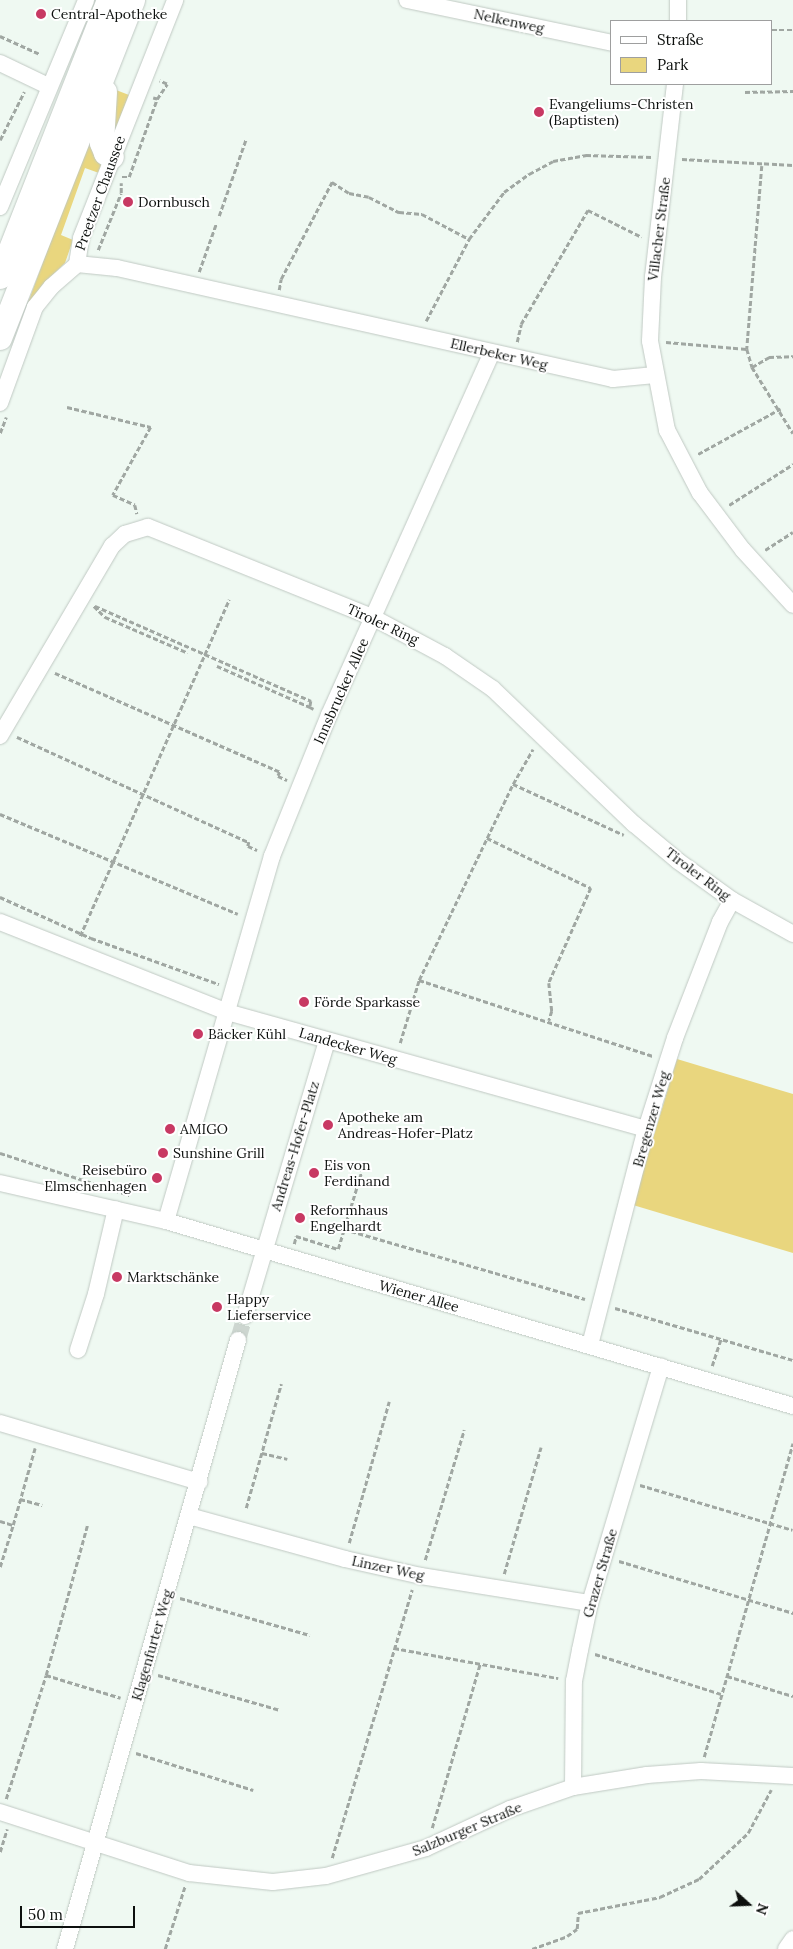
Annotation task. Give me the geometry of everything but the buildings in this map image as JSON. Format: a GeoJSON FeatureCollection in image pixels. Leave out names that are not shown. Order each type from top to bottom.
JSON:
{"type":"FeatureCollection","features":[{"type":"Feature","properties":{"kind":"highway"},"geometry":{"type":"LineString","coordinates":[[0,277],[109,0]]}},
{"type":"Feature","properties":{"kind":"highway"},"geometry":{"type":"LineString","coordinates":[[0,338],[133,0]]}},
{"type":"Feature","properties":{"kind":"highway"},"geometry":{"type":"LineString","coordinates":[[112,51],[101,133],[104,149],[116,167]]}},
{"type":"Feature","properties":{"kind":"street"},"geometry":{"type":"LineString","coordinates":[[0,207],[86,0]]}},
{"type":"Feature","properties":{"kind":"street","name":"Preetzer Chaussee"},"geometry":{"type":"LineString","coordinates":[[0,403],[35,307],[50,287],[77,264],[81,238],[116,167],[175,0]]}},
{"type":"Feature","properties":{"kind":"street","name":"Nelkenweg"},"geometry":{"type":"LineString","coordinates":[[407,0],[610,43]]}},
{"type":"Feature","properties":{"kind":"street"},"geometry":{"type":"LineString","coordinates":[[678,0],[678,20]]}},
{"type":"Feature","properties":{"kind":"street"},"geometry":{"type":"LineString","coordinates":[[0,63],[50,86]]}},
{"type":"Feature","properties":{"kind":"street","name":"Villacher Straße"},"geometry":{"type":"LineString","coordinates":[[655,375],[650,341],[658,237],[675,85]]}},
{"type":"Feature","properties":{"kind":"street","name":"Ellerbeker Weg"},"geometry":{"type":"LineString","coordinates":[[77,264],[116,268],[613,379],[655,375]]}},
{"type":"Feature","properties":{"kind":"street","name":"Innsbrucker Allee"},"geometry":{"type":"LineString","coordinates":[[227,1012],[272,856],[300,784],[329,715],[492,353]]}},
{"type":"Feature","properties":{"kind":"street"},"geometry":{"type":"LineString","coordinates":[[655,375],[667,430],[682,462],[716,513],[752,559],[793,605]]}},
{"type":"Feature","properties":{"kind":"street","name":"Tiroler Ring"},"geometry":{"type":"LineString","coordinates":[[139,528],[148,527],[374,618],[445,656],[493,689],[634,824],[732,900],[793,934]]}},
{"type":"Feature","properties":{"kind":"street"},"geometry":{"type":"LineString","coordinates":[[1,733],[40,666],[87,602],[112,546],[125,534],[139,528]]}},
{"type":"Feature","properties":{"kind":"street","name":"Bregenzer Weg"},"geometry":{"type":"LineString","coordinates":[[590,1345],[646,1129],[667,1062],[720,922],[732,900]]}},
{"type":"Feature","properties":{"kind":"street","name":"Landecker Weg"},"geometry":{"type":"LineString","coordinates":[[0,922],[72,953],[227,1012],[646,1129]]}},
{"type":"Feature","properties":{"kind":"street"},"geometry":{"type":"LineString","coordinates":[[166,1221],[227,1012]]}},
{"type":"Feature","properties":{"kind":"street","name":"Andreas-Hofer-Platz"},"geometry":{"type":"LineString","coordinates":[[263,1251],[326,1040]]}},
{"type":"Feature","properties":{"kind":"street","name":"Wiener Allee"},"geometry":{"type":"LineString","coordinates":[[0,1173],[43,1191]]}},
{"type":"Feature","properties":{"kind":"street","name":"Wiener Allee"},"geometry":{"type":"LineString","coordinates":[[0,1183],[43,1191],[166,1221],[793,1406]]}},
{"type":"Feature","properties":{"kind":"street"},"geometry":{"type":"LineString","coordinates":[[78,1350],[96,1294],[116,1209]]}},
{"type":"Feature","properties":{"kind":"street"},"geometry":{"type":"LineString","coordinates":[[245,1316],[263,1251]]}},
{"type":"Feature","properties":{"kind":"street","name":"Klagenfurter Weg"},"geometry":{"type":"LineString","coordinates":[[65,1949],[238,1340]]}},
{"type":"Feature","properties":{"kind":"street","name":"Grazer Straße"},"geometry":{"type":"LineString","coordinates":[[573,1787],[574,1681],[580,1650],[590,1603],[661,1366]]}},
{"type":"Feature","properties":{"kind":"street"},"geometry":{"type":"LineString","coordinates":[[0,1423],[199,1482]]}},
{"type":"Feature","properties":{"kind":"street","name":"Linzer Weg"},"geometry":{"type":"LineString","coordinates":[[189,1516],[345,1559],[421,1576],[590,1603]]}},
{"type":"Feature","properties":{"kind":"street","name":"Salzburger Straße"},"geometry":{"type":"LineString","coordinates":[[4,1814],[95,1845],[189,1873],[273,1882],[326,1876],[426,1848],[510,1809],[573,1787],[647,1775],[701,1771],[793,1776]]}},
{"type":"Feature","properties":{"kind":"street"},"geometry":{"type":"LineString","coordinates":[[786,1949],[793,1939]]}},
{"type":"Feature","properties":{"kind":"path"},"geometry":{"type":"LineString","coordinates":[[773,30],[793,30]]}},
{"type":"Feature","properties":{"kind":"path"},"geometry":{"type":"LineString","coordinates":[[0,36],[40,54]]}},
{"type":"Feature","properties":{"kind":"path"},"geometry":{"type":"LineString","coordinates":[[116,167],[129,177],[157,99],[166,84],[154,79]]}},
{"type":"Feature","properties":{"kind":"path"},"geometry":{"type":"LineString","coordinates":[[745,92],[793,91]]}},
{"type":"Feature","properties":{"kind":"path"},"geometry":{"type":"LineString","coordinates":[[153,98],[157,99]]}},
{"type":"Feature","properties":{"kind":"path"},"geometry":{"type":"LineString","coordinates":[[219,216],[246,139]]}},
{"type":"Feature","properties":{"kind":"path"},"geometry":{"type":"LineString","coordinates":[[418,335],[469,239],[504,192],[553,161],[586,154],[643,156]]}},
{"type":"Feature","properties":{"kind":"path"},"geometry":{"type":"LineString","coordinates":[[697,160],[762,166],[793,165]]}},
{"type":"Feature","properties":{"kind":"path"},"geometry":{"type":"LineString","coordinates":[[762,166],[747,349],[752,367],[780,409],[793,433]]}},
{"type":"Feature","properties":{"kind":"path"},"geometry":{"type":"LineString","coordinates":[[276,303],[281,279],[332,182],[349,193],[369,198],[399,212],[422,214],[469,239]]}},
{"type":"Feature","properties":{"kind":"path"},"geometry":{"type":"LineString","coordinates":[[514,358],[521,324],[588,210],[636,236],[658,237]]}},
{"type":"Feature","properties":{"kind":"path"},"geometry":{"type":"LineString","coordinates":[[195,285],[216,224]]}},
{"type":"Feature","properties":{"kind":"path"},"geometry":{"type":"LineString","coordinates":[[650,341],[747,349]]}},
{"type":"Feature","properties":{"kind":"path"},"geometry":{"type":"LineString","coordinates":[[752,367],[769,357],[793,356]]}},
{"type":"Feature","properties":{"kind":"path"},"geometry":{"type":"LineString","coordinates":[[67,407],[150,427],[113,495],[135,505],[139,528]]}},
{"type":"Feature","properties":{"kind":"path"},"geometry":{"type":"LineString","coordinates":[[682,462],[780,409]]}},
{"type":"Feature","properties":{"kind":"path"},"geometry":{"type":"LineString","coordinates":[[716,513],[793,464]]}},
{"type":"Feature","properties":{"kind":"path"},"geometry":{"type":"LineString","coordinates":[[752,559],[793,532]]}},
{"type":"Feature","properties":{"kind":"path"},"geometry":{"type":"LineString","coordinates":[[72,953],[229,599]]}},
{"type":"Feature","properties":{"kind":"path"},"geometry":{"type":"LineString","coordinates":[[87,602],[105,617],[188,653]]}},
{"type":"Feature","properties":{"kind":"path"},"geometry":{"type":"LineString","coordinates":[[87,602],[311,700],[310,707]]}},
{"type":"Feature","properties":{"kind":"path"},"geometry":{"type":"LineString","coordinates":[[40,666],[280,772],[278,776],[300,784]]}},
{"type":"Feature","properties":{"kind":"path"},"geometry":{"type":"LineString","coordinates":[[217,666],[329,715]]}},
{"type":"Feature","properties":{"kind":"path"},"geometry":{"type":"LineString","coordinates":[[1,733],[249,842],[248,846],[272,856]]}},
{"type":"Feature","properties":{"kind":"path"},"geometry":{"type":"LineString","coordinates":[[395,1059],[419,980],[513,784],[540,736]]}},
{"type":"Feature","properties":{"kind":"path"},"geometry":{"type":"LineString","coordinates":[[513,784],[622,836],[634,824]]}},
{"type":"Feature","properties":{"kind":"path"},"geometry":{"type":"LineString","coordinates":[[0,814],[112,864],[254,921]]}},
{"type":"Feature","properties":{"kind":"path"},"geometry":{"type":"LineString","coordinates":[[487,838],[591,888],[549,983],[552,1011],[549,1021]]}},
{"type":"Feature","properties":{"kind":"path"},"geometry":{"type":"LineString","coordinates":[[0,897],[80,934],[233,988]]}},
{"type":"Feature","properties":{"kind":"path"},"geometry":{"type":"LineString","coordinates":[[419,980],[549,1021],[667,1062]]}},
{"type":"Feature","properties":{"kind":"path"},"geometry":{"type":"LineString","coordinates":[[290,1258],[296,1236],[338,1248],[362,1170]]}},
{"type":"Feature","properties":{"kind":"path"},"geometry":{"type":"LineString","coordinates":[[344,1229],[793,1360]]}},
{"type":"Feature","properties":{"kind":"path"},"geometry":{"type":"LineString","coordinates":[[708,1380],[721,1339]]}},
{"type":"Feature","properties":{"kind":"path"},"geometry":{"type":"LineString","coordinates":[[246,1508],[281,1384]]}},
{"type":"Feature","properties":{"kind":"path"},"geometry":{"type":"LineString","coordinates":[[345,1559],[389,1402]]}},
{"type":"Feature","properties":{"kind":"path"},"geometry":{"type":"LineString","coordinates":[[326,1876],[411,1590],[421,1576],[464,1430]]}},
{"type":"Feature","properties":{"kind":"path"},"geometry":{"type":"LineString","coordinates":[[0,1567],[39,1434]]}},
{"type":"Feature","properties":{"kind":"path"},"geometry":{"type":"LineString","coordinates":[[701,1771],[793,1442]]}},
{"type":"Feature","properties":{"kind":"path"},"geometry":{"type":"LineString","coordinates":[[500,1588],[541,1447]]}},
{"type":"Feature","properties":{"kind":"path"},"geometry":{"type":"LineString","coordinates":[[262,1452],[287,1460]]}},
{"type":"Feature","properties":{"kind":"path"},"geometry":{"type":"LineString","coordinates":[[626,1482],[793,1530]]}},
{"type":"Feature","properties":{"kind":"path"},"geometry":{"type":"LineString","coordinates":[[20,1499],[42,1505]]}},
{"type":"Feature","properties":{"kind":"path"},"geometry":{"type":"LineString","coordinates":[[0,1521],[13,1525]]}},
{"type":"Feature","properties":{"kind":"path"},"geometry":{"type":"LineString","coordinates":[[0,1852],[4,1814],[46,1675],[87,1526]]}},
{"type":"Feature","properties":{"kind":"path"},"geometry":{"type":"LineString","coordinates":[[604,1557],[793,1613]]}},
{"type":"Feature","properties":{"kind":"path"},"geometry":{"type":"LineString","coordinates":[[166,1594],[310,1635]]}},
{"type":"Feature","properties":{"kind":"path"},"geometry":{"type":"LineString","coordinates":[[394,1648],[574,1681]]}},
{"type":"Feature","properties":{"kind":"path"},"geometry":{"type":"LineString","coordinates":[[580,1650],[722,1694]]}},
{"type":"Feature","properties":{"kind":"path"},"geometry":{"type":"LineString","coordinates":[[426,1848],[480,1664]]}},
{"type":"Feature","properties":{"kind":"path"},"geometry":{"type":"LineString","coordinates":[[46,1675],[136,1702]]}},
{"type":"Feature","properties":{"kind":"path"},"geometry":{"type":"LineString","coordinates":[[162,1676],[280,1710]]}},
{"type":"Feature","properties":{"kind":"path"},"geometry":{"type":"LineString","coordinates":[[727,1676],[793,1696]]}},
{"type":"Feature","properties":{"kind":"path"},"geometry":{"type":"LineString","coordinates":[[139,1754],[253,1790]]}},
{"type":"Feature","properties":{"kind":"path"},"geometry":{"type":"LineString","coordinates":[[532,1949],[567,1936],[577,1929],[578,1913],[660,1898],[704,1876],[748,1833],[768,1801],[773,1774]]}},
{"type":"Feature","properties":{"kind":"path"},"geometry":{"type":"LineString","coordinates":[[165,1949],[189,1873]]}},
{"type":"Feature","properties":{"kind":"green space"},"geometry":{"type":"Polygon","coordinates":[[[116,90],[129,95],[111,140],[116,90]]]}},
{"type":"Feature","properties":{"kind":"green space"},"geometry":{"type":"Polygon","coordinates":[[[93,127],[101,166],[99,173],[85,168],[61,235],[73,240],[65,263],[43,284],[26,308],[93,127]]]}},
{"type":"Feature","properties":{"kind":"green space"},"geometry":{"type":"Polygon","coordinates":[[[677,1059],[793,1094],[793,1253],[633,1205],[677,1059]]]}},
{"type":"Feature","properties":{"kind":"tunnel"},"geometry":{"type":"LineString","coordinates":[[238,1340],[245,1316]]}},
{"type":"Feature","properties":{"kind":"place","name":"Central-Apotheke"},"geometry":{"type":"Point","coordinates":[41,14]}},
{"type":"Feature","properties":{"kind":"place","name":"Evangeliums-Christen (Baptisten)"},"geometry":{"type":"Point","coordinates":[539,112]}},
{"type":"Feature","properties":{"kind":"place","name":"Dornbusch"},"geometry":{"type":"Point","coordinates":[128,202]}},
{"type":"Feature","properties":{"kind":"place","name":"Förde Sparkasse"},"geometry":{"type":"Point","coordinates":[304,1002]}},
{"type":"Feature","properties":{"kind":"place","name":"Bäcker Kühl"},"geometry":{"type":"Point","coordinates":[198,1034]}},
{"type":"Feature","properties":{"kind":"place","name":"Apotheke am Andreas-Hofer-Platz"},"geometry":{"type":"Point","coordinates":[328,1125]}},
{"type":"Feature","properties":{"kind":"place","name":"AMIGO"},"geometry":{"type":"Point","coordinates":[170,1129]}},
{"type":"Feature","properties":{"kind":"place","name":"Sunshine Grill"},"geometry":{"type":"Point","coordinates":[163,1153]}},
{"type":"Feature","properties":{"kind":"place","name":"Eis von Ferdinand"},"geometry":{"type":"Point","coordinates":[314,1173]}},
{"type":"Feature","properties":{"kind":"place","name":"Reisebüro Elmschenhagen"},"geometry":{"type":"Point","coordinates":[157,1178]}},
{"type":"Feature","properties":{"kind":"place","name":"Reformhaus Engelhardt"},"geometry":{"type":"Point","coordinates":[300,1218]}},
{"type":"Feature","properties":{"kind":"place","name":"Marktschänke"},"geometry":{"type":"Point","coordinates":[117,1277]}},
{"type":"Feature","properties":{"kind":"place","name":"Happy Lieferservice"},"geometry":{"type":"Point","coordinates":[217,1307]}}]}
